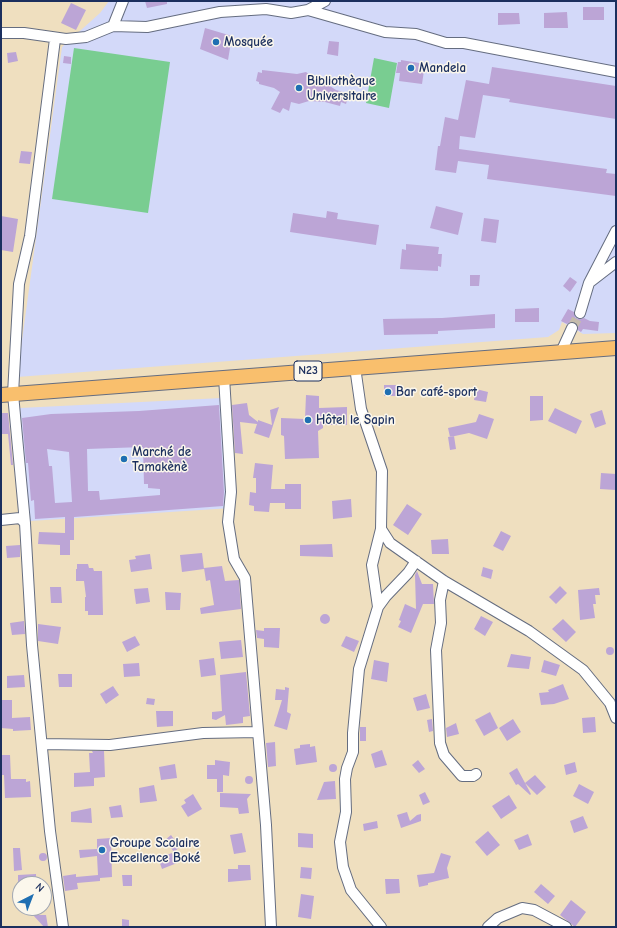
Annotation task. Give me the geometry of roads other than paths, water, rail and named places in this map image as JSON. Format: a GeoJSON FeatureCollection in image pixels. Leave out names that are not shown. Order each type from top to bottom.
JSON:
{"type":"FeatureCollection","features":[{"type":"Feature","properties":{"kind":"highway","name":"N23"},"geometry":{"type":"LineString","coordinates":[[7,395],[224,377],[616,348]]}},
{"type":"Feature","properties":{"kind":"street"},"geometry":{"type":"LineString","coordinates":[[113,26],[123,1]]}},
{"type":"Feature","properties":{"kind":"street"},"geometry":{"type":"LineString","coordinates":[[1,33],[24,33],[55,39],[66,39],[86,37],[113,26],[147,26],[220,12],[266,9],[291,13],[308,10],[324,1]]}},
{"type":"Feature","properties":{"kind":"street"},"geometry":{"type":"LineString","coordinates":[[308,10],[385,32],[416,34],[446,43],[464,43],[616,72]]}},
{"type":"Feature","properties":{"kind":"street"},"geometry":{"type":"LineString","coordinates":[[55,39],[30,236],[19,284],[7,395],[25,523],[32,645],[50,831],[62,927]]}},
{"type":"Feature","properties":{"kind":"street"},"geometry":{"type":"LineString","coordinates":[[580,313],[589,283],[616,231]]}},
{"type":"Feature","properties":{"kind":"street"},"geometry":{"type":"LineString","coordinates":[[589,283],[615,265]]}},
{"type":"Feature","properties":{"kind":"street"},"geometry":{"type":"LineString","coordinates":[[560,352],[572,328]]}},
{"type":"Feature","properties":{"kind":"street"},"geometry":{"type":"LineString","coordinates":[[355,367],[361,409],[382,471],[381,529],[372,565],[378,607]]}},
{"type":"Feature","properties":{"kind":"street"},"geometry":{"type":"LineString","coordinates":[[224,377],[232,492],[228,522],[234,559],[245,578],[266,825],[271,927]]}},
{"type":"Feature","properties":{"kind":"street"},"geometry":{"type":"LineString","coordinates":[[1,520],[20,518],[25,523]]}},
{"type":"Feature","properties":{"kind":"street"},"geometry":{"type":"LineString","coordinates":[[381,529],[390,543],[444,581],[529,631],[583,670],[610,704],[616,718]]}},
{"type":"Feature","properties":{"kind":"street"},"geometry":{"type":"LineString","coordinates":[[381,927],[351,890],[343,867],[340,842],[346,812],[347,768],[353,752],[353,733],[359,669],[378,607],[386,596],[408,573],[416,561]]}},
{"type":"Feature","properties":{"kind":"street"},"geometry":{"type":"LineString","coordinates":[[444,581],[440,600],[441,623],[436,650],[440,743],[444,755],[462,776],[473,776],[476,774]]}},
{"type":"Feature","properties":{"kind":"street"},"geometry":{"type":"LineString","coordinates":[[42,744],[110,745],[203,733],[257,732]]}},
{"type":"Feature","properties":{"kind":"street"},"geometry":{"type":"LineString","coordinates":[[488,927],[498,918],[522,908],[534,910],[566,927]]}},
{"type":"Feature","properties":{"kind":"tunnel"},"geometry":{"type":"LineString","coordinates":[[572,328],[580,313]]}},
{"type":"Feature","properties":{"kind":"place","name":"Mosquée"},"geometry":{"type":"Point","coordinates":[216,42]}},
{"type":"Feature","properties":{"kind":"place","name":"Mandela"},"geometry":{"type":"Point","coordinates":[411,68]}},
{"type":"Feature","properties":{"kind":"place","name":"Bibliothèque Universitaire"},"geometry":{"type":"Point","coordinates":[299,88]}},
{"type":"Feature","properties":{"kind":"place","name":"Bar café-sport"},"geometry":{"type":"Point","coordinates":[388,392]}},
{"type":"Feature","properties":{"kind":"place","name":"Hôtel le Sapin"},"geometry":{"type":"Point","coordinates":[308,420]}},
{"type":"Feature","properties":{"kind":"place","name":"Marché de Tamakènè"},"geometry":{"type":"Point","coordinates":[124,459]}},
{"type":"Feature","properties":{"kind":"place","name":"Groupe Scolaire Excellence Boké"},"geometry":{"type":"Point","coordinates":[102,850]}}]}
